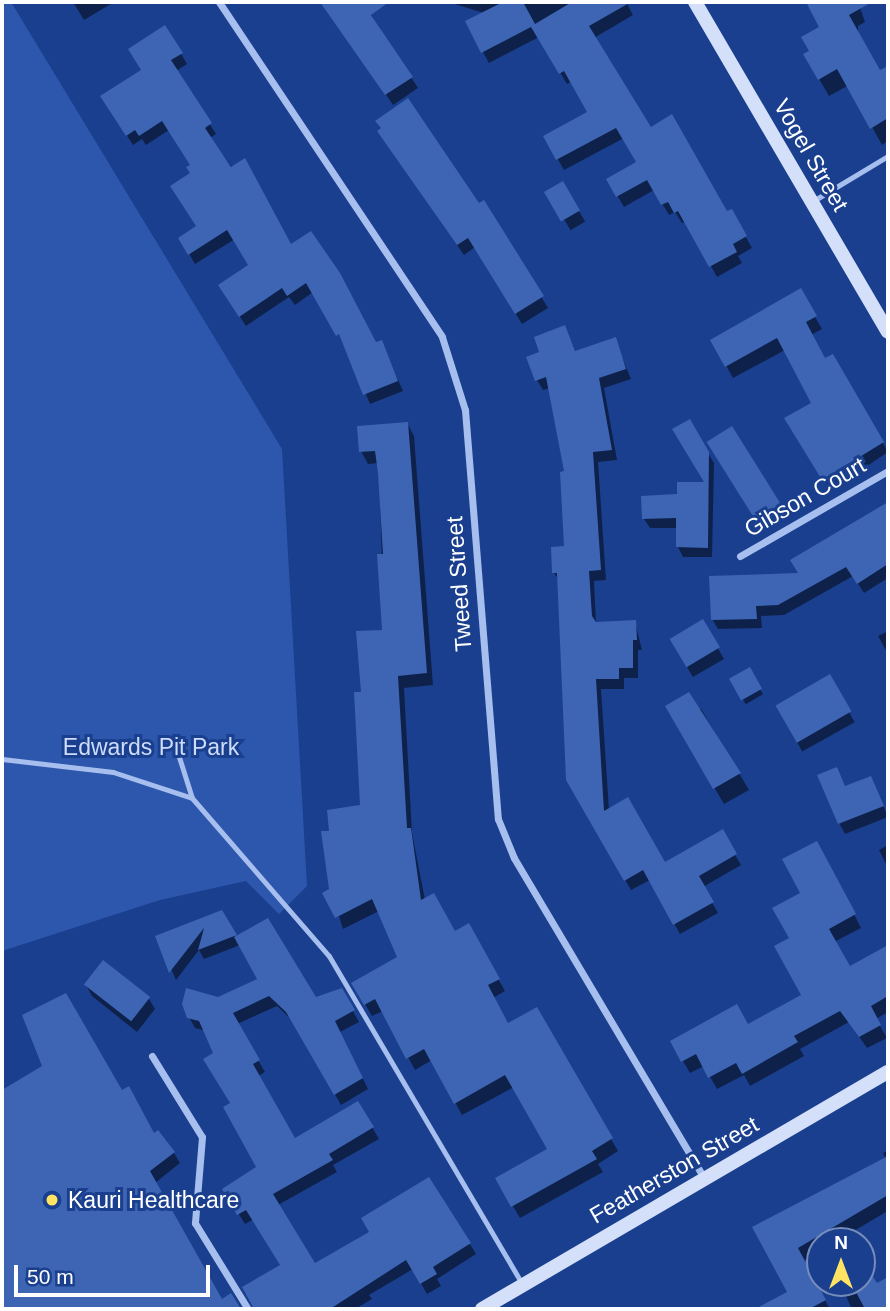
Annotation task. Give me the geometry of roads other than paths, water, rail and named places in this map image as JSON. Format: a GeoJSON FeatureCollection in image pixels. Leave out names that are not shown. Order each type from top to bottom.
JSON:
{"type":"FeatureCollection","features":[{"type":"Feature","properties":{"kind":"main road","name":"Vogel Street"},"geometry":{"type":"LineString","coordinates":[[695,2],[888,332]]}},
{"type":"Feature","properties":{"kind":"main road","name":"Featherston Street"},"geometry":{"type":"LineString","coordinates":[[482,1309],[888,1072]]}},
{"type":"Feature","properties":{"kind":"street","name":"Tweed Street"},"geometry":{"type":"LineString","coordinates":[[219,2],[443,337],[465,410],[498,819],[514,858],[704,1178]]}},
{"type":"Feature","properties":{"kind":"street","name":"Gibson Court"},"geometry":{"type":"LineString","coordinates":[[740,556],[888,471]]}},
{"type":"Feature","properties":{"kind":"street"},"geometry":{"type":"LineString","coordinates":[[152,1056],[202,1138],[195,1223],[248,1309]]}},
{"type":"Feature","properties":{"kind":"lane"},"geometry":{"type":"LineString","coordinates":[[812,202],[888,156]]}},
{"type":"Feature","properties":{"kind":"lane"},"geometry":{"type":"LineString","coordinates":[[178,757],[192,798],[329,956],[523,1285]]}},
{"type":"Feature","properties":{"kind":"lane"},"geometry":{"type":"LineString","coordinates":[[2,759],[113,772],[192,798]]}},
{"type":"Feature","properties":{"kind":"place","name":"Kauri Healthcare"},"geometry":{"type":"Point","coordinates":[52,1200]}},
{"type":"Feature","properties":{"kind":"park label","name":"Edwards Pit Park"},"geometry":{"type":"Point","coordinates":[151,747]}}]}
